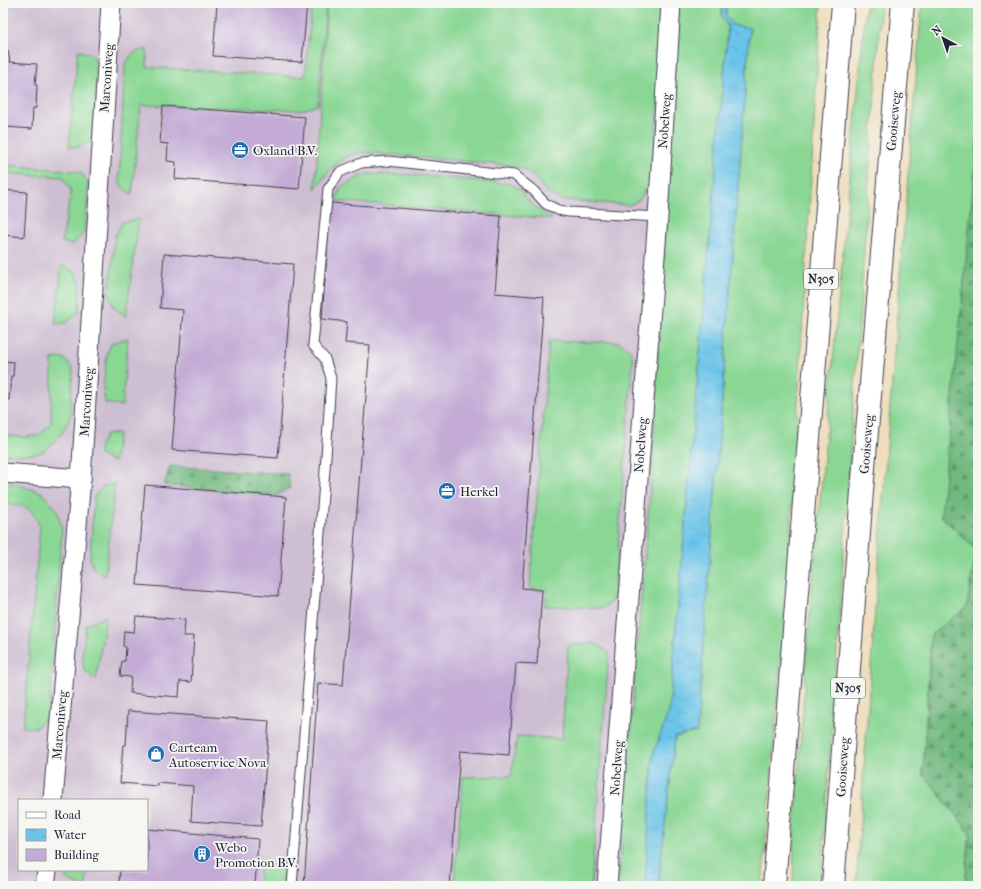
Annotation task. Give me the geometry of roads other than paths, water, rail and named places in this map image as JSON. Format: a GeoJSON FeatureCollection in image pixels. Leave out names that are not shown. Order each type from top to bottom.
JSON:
{"type":"FeatureCollection","features":[{"type":"Feature","properties":{"kind":"highway","name":"N305"},"geometry":{"type":"LineString","coordinates":[[774,886],[842,3]]}},
{"type":"Feature","properties":{"kind":"highway","name":"Gooiseweg"},"geometry":{"type":"LineString","coordinates":[[834,886],[863,483],[903,3]]}},
{"type":"Feature","properties":{"kind":"street","name":"Marconiweg"},"geometry":{"type":"LineString","coordinates":[[53,799],[81,479],[111,3]]}},
{"type":"Feature","properties":{"kind":"street","name":"Nobelweg"},"geometry":{"type":"LineString","coordinates":[[607,886],[658,218],[671,3]]}},
{"type":"Feature","properties":{"kind":"street"},"geometry":{"type":"LineString","coordinates":[[3,473],[81,479]]}},
{"type":"Feature","properties":{"kind":"street"},"geometry":{"type":"LineString","coordinates":[[45,886],[47,871]]}},
{"type":"Feature","properties":{"kind":"lane"},"geometry":{"type":"LineString","coordinates":[[292,886],[332,378],[325,359],[313,345],[328,189],[340,172],[361,163],[388,161],[514,175],[534,191],[546,204],[558,210],[658,218]]}},
{"type":"Feature","properties":{"kind":"water"},"geometry":{"type":"Polygon","coordinates":[[[722,3],[726,3],[726,15],[732,25],[750,28],[697,732],[675,737],[658,886],[645,886],[653,755],[669,711],[728,27],[722,16],[722,3]]]}},
{"type":"Feature","properties":{"kind":"place","name":"Oxland B.V."},"geometry":{"type":"Point","coordinates":[240,150]}},
{"type":"Feature","properties":{"kind":"place","name":"Herkel"},"geometry":{"type":"Point","coordinates":[447,491]}},
{"type":"Feature","properties":{"kind":"place","name":"Carteam Autoservice Nova"},"geometry":{"type":"Point","coordinates":[156,754]}},
{"type":"Feature","properties":{"kind":"place","name":"Webo Promotion B.V."},"geometry":{"type":"Point","coordinates":[202,854]}}]}
